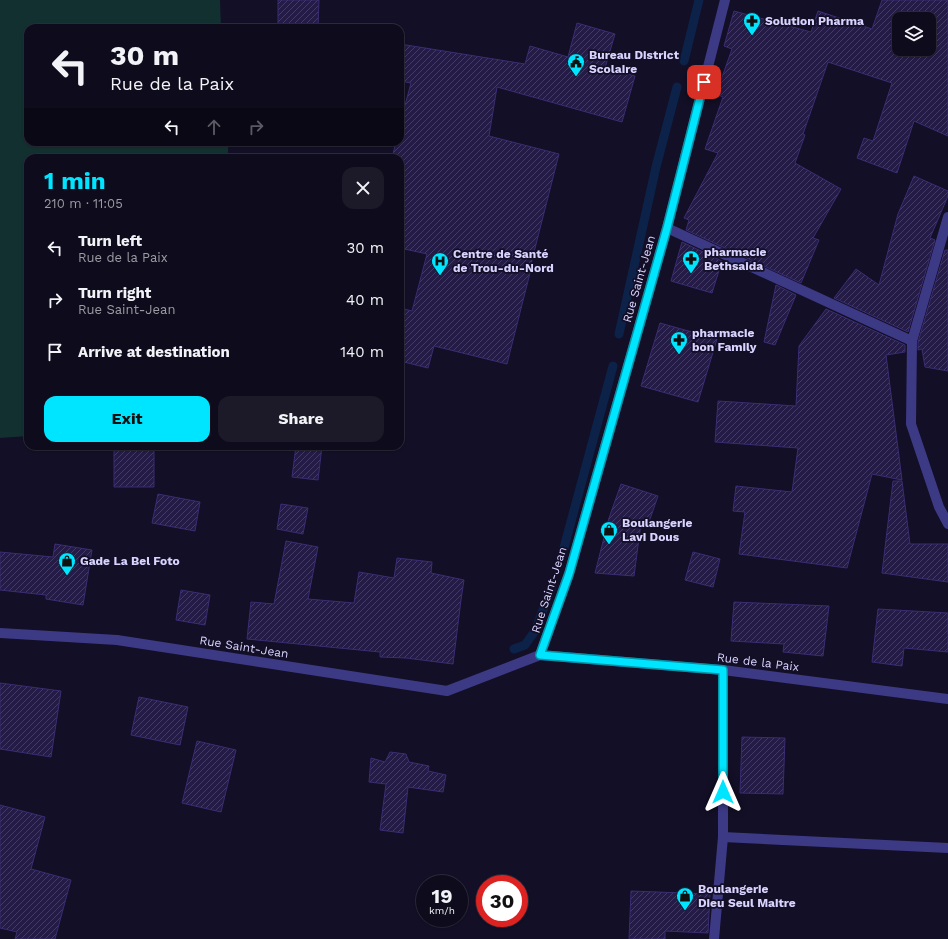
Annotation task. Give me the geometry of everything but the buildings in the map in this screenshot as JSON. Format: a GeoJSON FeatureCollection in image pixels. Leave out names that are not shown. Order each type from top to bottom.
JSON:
{"type":"FeatureCollection","features":[{"type":"Feature","properties":{"kind":"street","name":"Rue Saint-Jean"},"geometry":{"type":"LineString","coordinates":[[0,633],[117,640],[447,691],[540,655],[569,574],[667,228],[725,0]]}},
{"type":"Feature","properties":{"kind":"street"},"geometry":{"type":"LineString","coordinates":[[948,217],[912,341],[911,424],[940,507],[948,524]]}},
{"type":"Feature","properties":{"kind":"street"},"geometry":{"type":"LineString","coordinates":[[667,228],[912,341]]}},
{"type":"Feature","properties":{"kind":"street","name":"Rue de la Paix"},"geometry":{"type":"LineString","coordinates":[[540,655],[723,670],[948,699]]}},
{"type":"Feature","properties":{"kind":"street"},"geometry":{"type":"LineString","coordinates":[[714,939],[723,837],[723,670]]}},
{"type":"Feature","properties":{"kind":"street"},"geometry":{"type":"LineString","coordinates":[[723,837],[948,848]]}},
{"type":"Feature","properties":{"kind":"green space"},"geometry":{"type":"Polygon","coordinates":[[[0,0],[220,0],[221,24],[24,24],[24,146],[228,146],[228,154],[24,154],[24,436],[0,438],[0,0]]]}},
{"type":"Feature","properties":{"kind":"waterway"},"geometry":{"type":"LineString","coordinates":[[684,61],[699,0]]}},
{"type":"Feature","properties":{"kind":"waterway"},"geometry":{"type":"LineString","coordinates":[[619,334],[656,167],[677,87]]}},
{"type":"Feature","properties":{"kind":"waterway"},"geometry":{"type":"LineString","coordinates":[[562,555],[613,366]]}},
{"type":"Feature","properties":{"kind":"waterway"},"geometry":{"type":"LineString","coordinates":[[514,649],[525,645],[535,631],[552,586]]}},
{"type":"Feature","properties":{"kind":"place","name":"Solution Pharma"},"geometry":{"type":"Point","coordinates":[752,36]}},
{"type":"Feature","properties":{"kind":"place","name":"Bureau District Scolaire"},"geometry":{"type":"Point","coordinates":[576,77]}},
{"type":"Feature","properties":{"kind":"place","name":"pharmacie Bethsaida"},"geometry":{"type":"Point","coordinates":[691,274]}},
{"type":"Feature","properties":{"kind":"place","name":"Centre de Santé de Trou-du-Nord"},"geometry":{"type":"Point","coordinates":[440,276]}},
{"type":"Feature","properties":{"kind":"place","name":"pharmacie bon Family"},"geometry":{"type":"Point","coordinates":[679,355]}},
{"type":"Feature","properties":{"kind":"place","name":"Boulangerie Lavi Dous"},"geometry":{"type":"Point","coordinates":[609,545]}},
{"type":"Feature","properties":{"kind":"place","name":"Gade La Bel Foto"},"geometry":{"type":"Point","coordinates":[67,576]}},
{"type":"Feature","properties":{"kind":"place","name":"Boulangerie Dieu Seul Maitre"},"geometry":{"type":"Point","coordinates":[685,911]}},
{"type":"Feature","properties":{"kind":"route"},"geometry":{"type":"LineString","coordinates":[[704,82],[667,228],[569,574],[540,655],[723,670],[723,792]]}}]}
